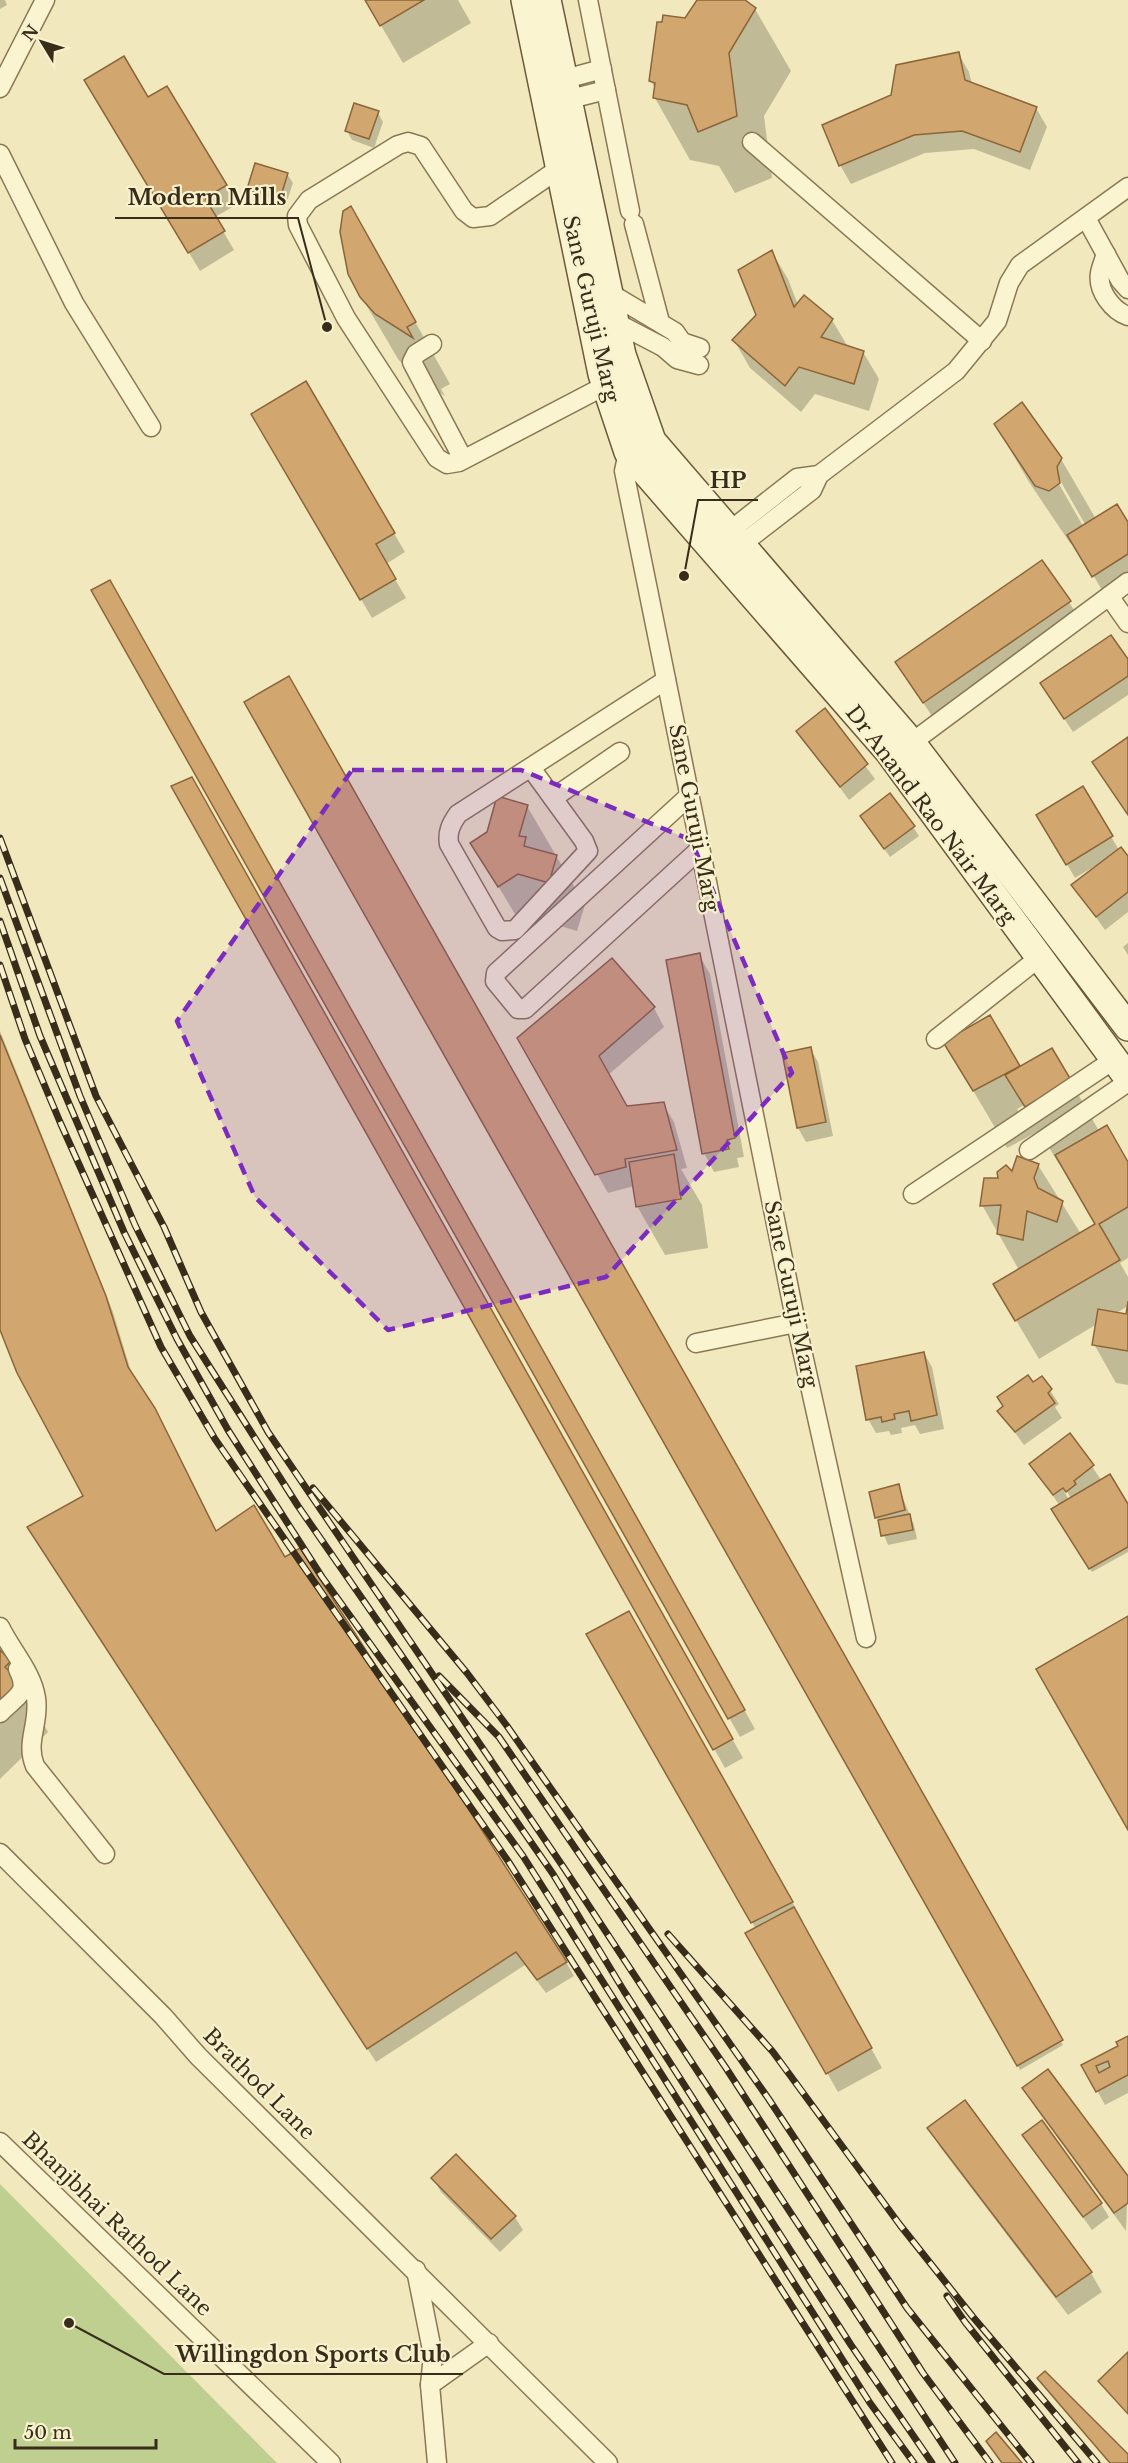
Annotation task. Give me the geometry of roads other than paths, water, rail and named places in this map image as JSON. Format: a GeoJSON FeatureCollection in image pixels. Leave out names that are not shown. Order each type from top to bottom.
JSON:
{"type":"FeatureCollection","features":[{"type":"Feature","properties":{"kind":"main road","name":"Sane Guruji Marg"},"geometry":{"type":"LineString","coordinates":[[525,0],[555,92],[608,292],[615,322],[616,380]]}},
{"type":"Feature","properties":{"kind":"main road","name":"Sane Guruji Marg"},"geometry":{"type":"LineString","coordinates":[[547,0],[560,168],[616,380],[640,447]]}},
{"type":"Feature","properties":{"kind":"main road","name":"Dr Anand Rao Nair Marg"},"geometry":{"type":"LineString","coordinates":[[640,447],[736,537],[902,749],[1128,1027]]}},
{"type":"Feature","properties":{"kind":"main road","name":"Dr Anand Rao Nair Marg"},"geometry":{"type":"LineString","coordinates":[[640,447],[709,547],[902,749],[1040,957],[1124,1073]]}},
{"type":"Feature","properties":{"kind":"street"},"geometry":{"type":"LineString","coordinates":[[0,88],[45,0]]}},
{"type":"Feature","properties":{"kind":"street"},"geometry":{"type":"LineString","coordinates":[[588,0],[634,220],[660,322]]}},
{"type":"Feature","properties":{"kind":"street"},"geometry":{"type":"LineString","coordinates":[[555,92],[602,69]]}},
{"type":"Feature","properties":{"kind":"street"},"geometry":{"type":"LineString","coordinates":[[555,92],[606,90]]}},
{"type":"Feature","properties":{"kind":"street"},"geometry":{"type":"LineString","coordinates":[[560,168],[490,216],[473,218],[465,211],[421,146],[408,142],[398,145],[309,200],[297,216],[298,225],[346,318],[437,458],[447,464],[463,459],[616,380]]}},
{"type":"Feature","properties":{"kind":"street"},"geometry":{"type":"LineString","coordinates":[[752,142],[982,341]]}},
{"type":"Feature","properties":{"kind":"street"},"geometry":{"type":"LineString","coordinates":[[0,154],[74,303],[151,427]]}},
{"type":"Feature","properties":{"kind":"street"},"geometry":{"type":"LineString","coordinates":[[709,547],[736,537],[797,477],[819,475],[956,371],[997,321],[1009,283],[1020,265],[1128,187]]}},
{"type":"Feature","properties":{"kind":"street"},"geometry":{"type":"LineString","coordinates":[[1086,218],[1120,280],[1128,289]]}},
{"type":"Feature","properties":{"kind":"street"},"geometry":{"type":"LineString","coordinates":[[1106,254],[1100,273],[1100,286],[1112,306],[1128,316]]}},
{"type":"Feature","properties":{"kind":"street"},"geometry":{"type":"LineString","coordinates":[[608,292],[675,332],[682,342],[699,357],[677,359],[663,347],[615,322]]}},
{"type":"Feature","properties":{"kind":"street"},"geometry":{"type":"LineString","coordinates":[[432,344],[416,354],[412,362],[463,459]]}},
{"type":"Feature","properties":{"kind":"street","name":"Sane Guruji Marg"},"geometry":{"type":"LineString","coordinates":[[640,447],[624,471],[796,1323],[866,1638]]}},
{"type":"Feature","properties":{"kind":"street"},"geometry":{"type":"LineString","coordinates":[[902,749],[1128,582]]}},
{"type":"Feature","properties":{"kind":"street"},"geometry":{"type":"LineString","coordinates":[[1109,596],[1128,623]]}},
{"type":"Feature","properties":{"kind":"street"},"geometry":{"type":"LineString","coordinates":[[531,768],[584,841],[588,851],[515,930],[502,931],[497,928],[449,844],[448,835],[458,814],[666,681]]}},
{"type":"Feature","properties":{"kind":"street"},"geometry":{"type":"LineString","coordinates":[[553,798],[620,752]]}},
{"type":"Feature","properties":{"kind":"street"},"geometry":{"type":"LineString","coordinates":[[689,796],[496,973],[495,981],[518,1009],[525,1009],[700,849]]}},
{"type":"Feature","properties":{"kind":"street"},"geometry":{"type":"LineString","coordinates":[[936,1039],[1040,957]]}},
{"type":"Feature","properties":{"kind":"street"},"geometry":{"type":"LineString","coordinates":[[1029,1150],[1124,1073]]}},
{"type":"Feature","properties":{"kind":"street"},"geometry":{"type":"LineString","coordinates":[[913,1194],[1124,1073]]}},
{"type":"Feature","properties":{"kind":"street"},"geometry":{"type":"LineString","coordinates":[[696,1343],[796,1323]]}},
{"type":"Feature","properties":{"kind":"street"},"geometry":{"type":"LineString","coordinates":[[0,1633],[25,1681],[24,1688],[0,1713]]}},
{"type":"Feature","properties":{"kind":"street"},"geometry":{"type":"LineString","coordinates":[[0,1633],[32,1684],[36,1697],[37,1720],[31,1736],[30,1754],[35,1766],[105,1854]]}},
{"type":"Feature","properties":{"kind":"street","name":"Brathod Lane"},"geometry":{"type":"LineString","coordinates":[[0,1852],[163,2016],[198,2056],[608,2463]]}},
{"type":"Feature","properties":{"kind":"street","name":"Bhanjbhai Rathod Lane"},"geometry":{"type":"LineString","coordinates":[[0,2142],[331,2463]]}},
{"type":"Feature","properties":{"kind":"street"},"geometry":{"type":"LineString","coordinates":[[416,2270],[433,2355],[430,2385],[437,2463]]}},
{"type":"Feature","properties":{"kind":"street"},"geometry":{"type":"LineString","coordinates":[[430,2385],[489,2343]]}},
{"type":"Feature","properties":{"kind":"railway"},"geometry":{"type":"LineString","coordinates":[[0,838],[96,1096],[164,1227],[201,1312],[268,1432],[564,1868],[955,2463]]}},
{"type":"Feature","properties":{"kind":"railway"},"geometry":{"type":"LineString","coordinates":[[0,878],[80,1096],[135,1225],[190,1336],[298,1506],[553,1874],[624,1991],[851,2345],[932,2463]]}},
{"type":"Feature","properties":{"kind":"railway"},"geometry":{"type":"LineString","coordinates":[[0,921],[40,1036],[124,1232],[177,1339],[228,1430],[322,1577],[523,1856],[870,2403],[914,2463]]}},
{"type":"Feature","properties":{"kind":"railway"},"geometry":{"type":"LineString","coordinates":[[0,965],[25,1039],[161,1347],[215,1439],[508,1861],[892,2463]]}},
{"type":"Feature","properties":{"kind":"railway"},"geometry":{"type":"LineString","coordinates":[[313,1488],[467,1673],[507,1726],[768,2098],[907,2308],[1031,2463]]}},
{"type":"Feature","properties":{"kind":"railway"},"geometry":{"type":"LineString","coordinates":[[439,1676],[499,1737],[726,2068],[923,2373],[990,2463]]}},
{"type":"Feature","properties":{"kind":"railway"},"geometry":{"type":"LineString","coordinates":[[668,1934],[773,2052],[900,2225],[973,2317],[1097,2463]]}},
{"type":"Feature","properties":{"kind":"railway"},"geometry":{"type":"LineString","coordinates":[[947,2296],[965,2322],[1078,2463]]}},
{"type":"Feature","properties":{"kind":"place","name":"Modern Mills"},"geometry":{"type":"Point","coordinates":[327,327]}},
{"type":"Feature","properties":{"kind":"place","name":"HP"},"geometry":{"type":"Point","coordinates":[684,576]}},
{"type":"Feature","properties":{"kind":"place","name":"Willingdon Sports Club"},"geometry":{"type":"Point","coordinates":[69,2323]}}]}
